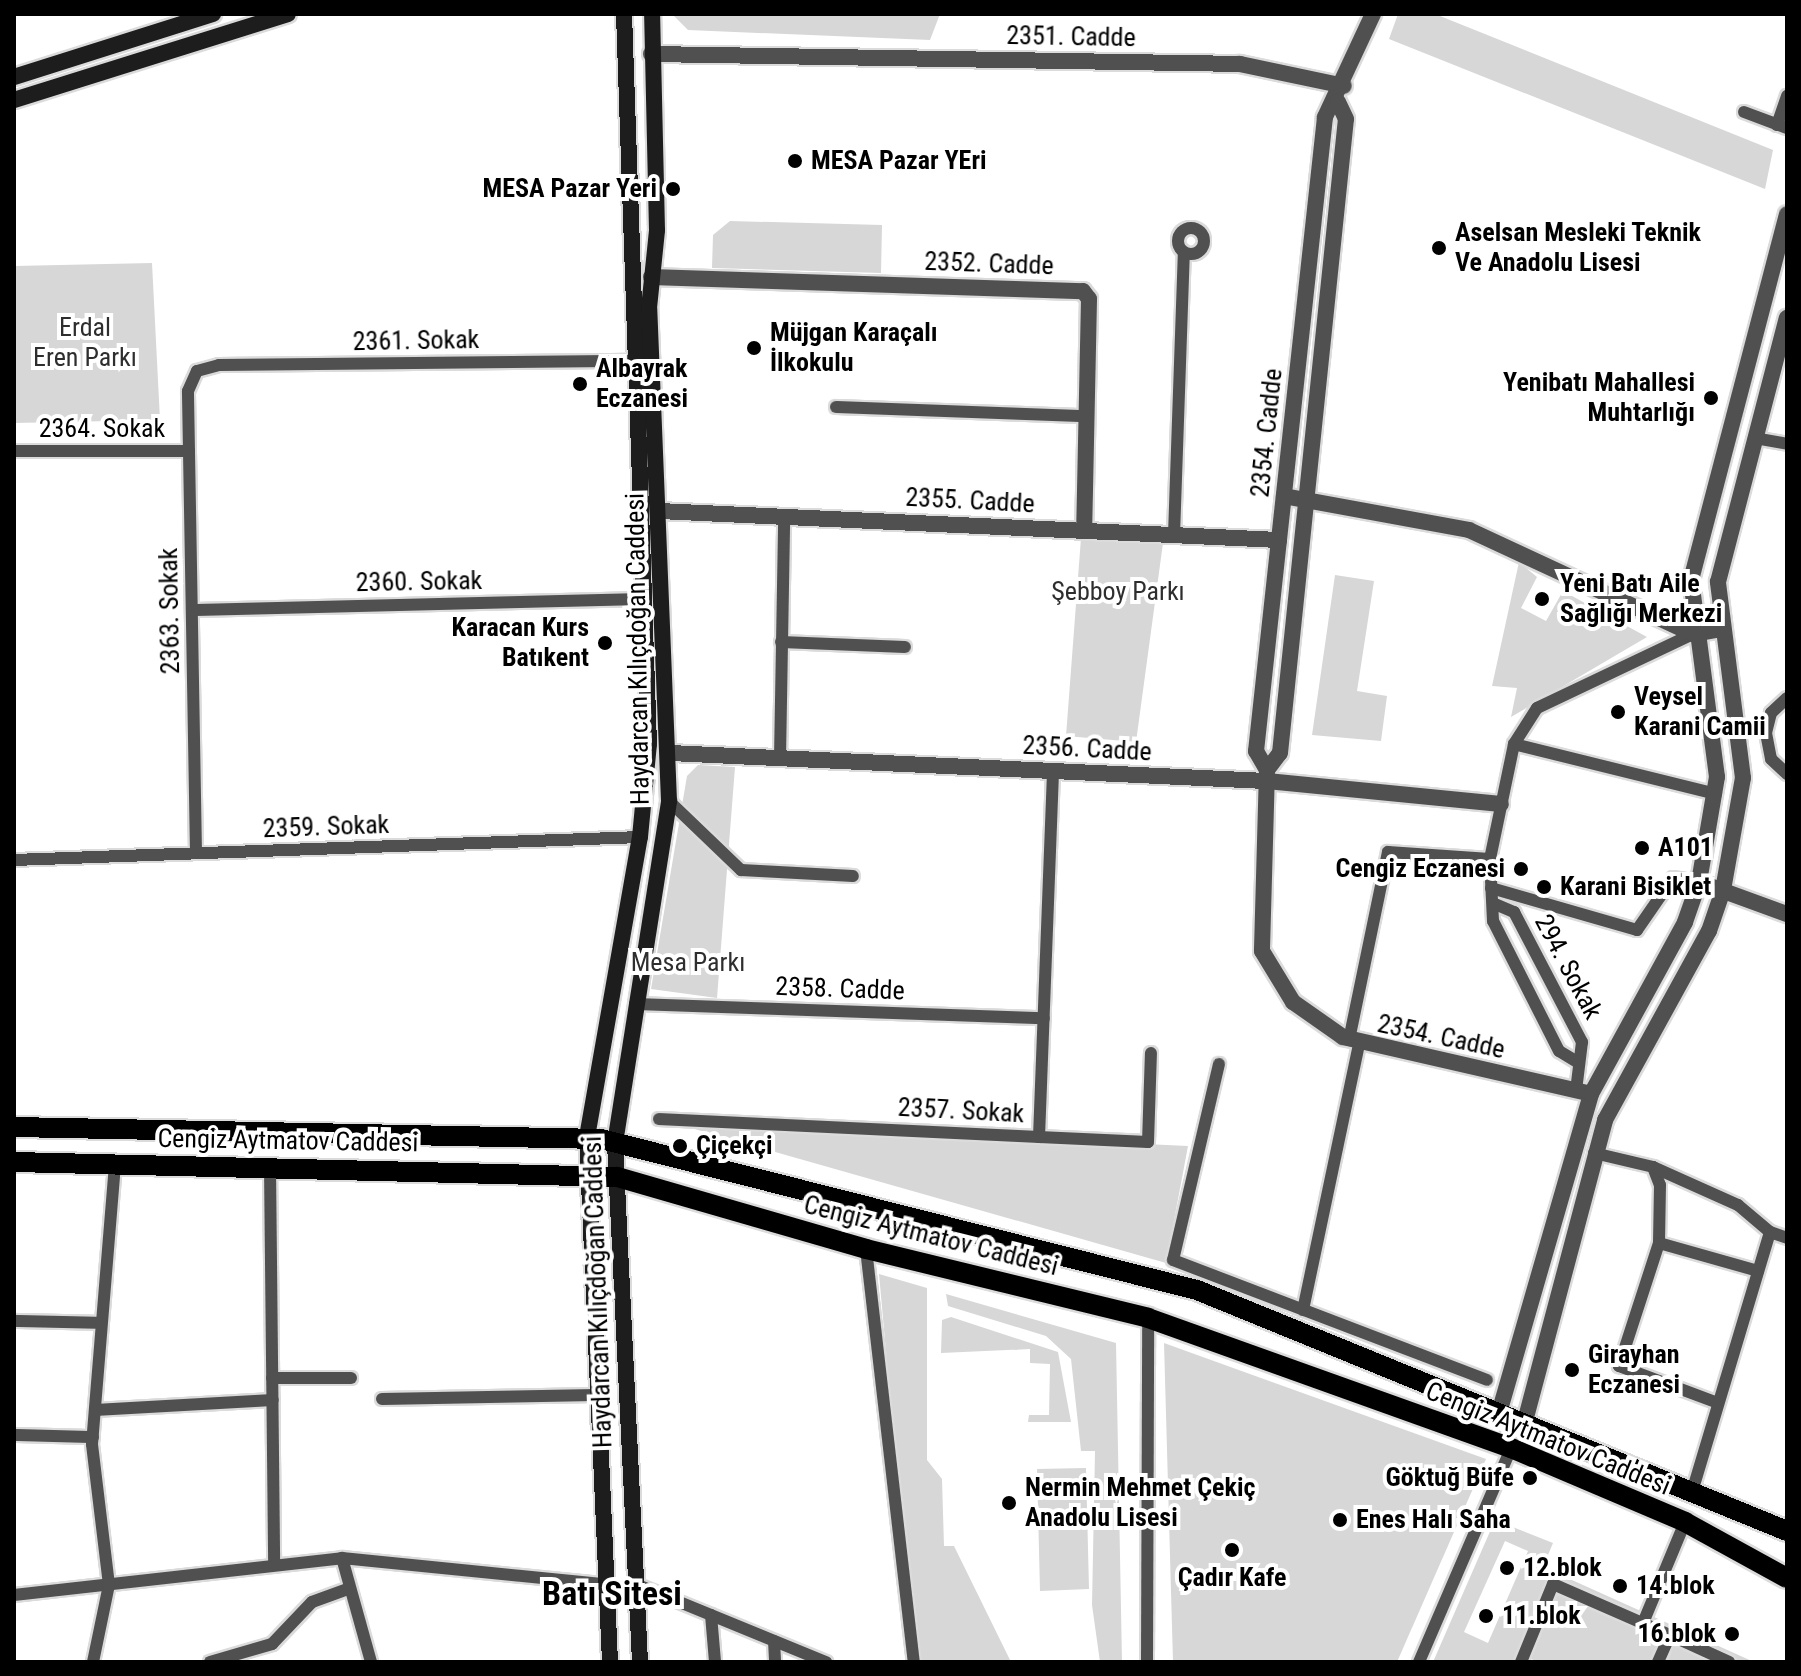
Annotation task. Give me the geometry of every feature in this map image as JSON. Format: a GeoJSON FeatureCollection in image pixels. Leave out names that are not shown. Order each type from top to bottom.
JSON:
{"type":"FeatureCollection","features":[{"type":"Feature","properties":{"kind":"main road"},"geometry":{"type":"LineString","coordinates":[[14,77],[213,14]]}},
{"type":"Feature","properties":{"kind":"main road"},"geometry":{"type":"LineString","coordinates":[[14,100],[288,14]]}},
{"type":"Feature","properties":{"kind":"main road","name":"Haydarcan Kılıçdoğan Caddesi"},"geometry":{"type":"LineString","coordinates":[[610,1662],[602,1584],[587,1137],[640,837],[649,744],[646,599],[623,55],[624,14]]}},
{"type":"Feature","properties":{"kind":"main road","name":"Haydarcan Kılıçdoğan Caddesi"},"geometry":{"type":"LineString","coordinates":[[640,1662],[633,1583],[615,1143],[669,801],[670,753],[651,277],[657,230],[652,14]]}},
{"type":"Feature","properties":{"kind":"main road"},"geometry":{"type":"LineString","coordinates":[[623,55],[651,54]]}},
{"type":"Feature","properties":{"kind":"main road"},"geometry":{"type":"LineString","coordinates":[[70,60],[77,81]]}},
{"type":"Feature","properties":{"kind":"main road","name":"Cengiz Aytmatov Caddesi"},"geometry":{"type":"LineString","coordinates":[[14,1127],[587,1137],[615,1143],[1197,1290],[1787,1531]]}},
{"type":"Feature","properties":{"kind":"main road","name":"Cengiz Aytmatov Caddesi"},"geometry":{"type":"LineString","coordinates":[[14,1162],[587,1172],[617,1177],[866,1249],[1148,1318],[1511,1448],[1685,1522],[1787,1578]]}},
{"type":"Feature","properties":{"kind":"main road"},"geometry":{"type":"LineString","coordinates":[[602,1584],[633,1583]]}},
{"type":"Feature","properties":{"kind":"street","name":"2354. Cadde"},"geometry":{"type":"LineString","coordinates":[[1373,14],[1338,102],[1325,117],[1256,751],[1267,776],[1262,951],[1293,1002],[1354,1042],[1584,1092]]}},
{"type":"Feature","properties":{"kind":"street","name":"2351. Cadde"},"geometry":{"type":"LineString","coordinates":[[651,54],[1245,65],[1344,86]]}},
{"type":"Feature","properties":{"kind":"street"},"geometry":{"type":"LineString","coordinates":[[1744,112],[1782,127],[1787,96]]}},
{"type":"Feature","properties":{"kind":"street","name":"2354. Cadde"},"geometry":{"type":"LineString","coordinates":[[1267,776],[1280,753],[1307,498],[1346,119],[1338,102]]}},
{"type":"Feature","properties":{"kind":"street"},"geometry":{"type":"LineString","coordinates":[[1499,1413],[1584,1092],[1685,922],[1699,882],[1716,794],[1693,634],[1691,580],[1703,522],[1787,214]]}},
{"type":"Feature","properties":{"kind":"street"},"geometry":{"type":"LineString","coordinates":[[1174,535],[1184,252]]}},
{"type":"Feature","properties":{"kind":"street","name":"2352. Cadde"},"geometry":{"type":"LineString","coordinates":[[651,277],[1083,291],[1087,416],[1084,531]]}},
{"type":"Feature","properties":{"kind":"street"},"geometry":{"type":"LineString","coordinates":[[1524,1425],[1594,1153],[1614,1098],[1709,931],[1723,890],[1743,778],[1721,629],[1720,572],[1787,318]]}},
{"type":"Feature","properties":{"kind":"street","name":"2361. Sokak"},"geometry":{"type":"LineString","coordinates":[[197,371],[219,365],[635,361]]}},
{"type":"Feature","properties":{"kind":"street","name":"2363. Sokak"},"geometry":{"type":"LineString","coordinates":[[196,853],[188,391],[197,371]]}},
{"type":"Feature","properties":{"kind":"street"},"geometry":{"type":"LineString","coordinates":[[836,407],[1087,416]]}},
{"type":"Feature","properties":{"kind":"street"},"geometry":{"type":"LineString","coordinates":[[1754,438],[1787,444]]}},
{"type":"Feature","properties":{"kind":"street","name":"2364. Sokak"},"geometry":{"type":"LineString","coordinates":[[14,451],[189,451]]}},
{"type":"Feature","properties":{"kind":"street"},"geometry":{"type":"LineString","coordinates":[[1284,496],[1481,534],[1693,634],[1721,629]]}},
{"type":"Feature","properties":{"kind":"street","name":"2355. Cadde"},"geometry":{"type":"LineString","coordinates":[[659,511],[1279,540]]}},
{"type":"Feature","properties":{"kind":"street"},"geometry":{"type":"LineString","coordinates":[[780,758],[784,517]]}},
{"type":"Feature","properties":{"kind":"street","name":"2360. Sokak"},"geometry":{"type":"LineString","coordinates":[[192,610],[646,599]]}},
{"type":"Feature","properties":{"kind":"street","name":"294. Sokak"},"geometry":{"type":"LineString","coordinates":[[1579,1063],[1559,1051],[1493,921],[1495,904],[1490,859],[1514,744],[1537,708],[1693,634]]}},
{"type":"Feature","properties":{"kind":"street"},"geometry":{"type":"LineString","coordinates":[[781,642],[905,647]]}},
{"type":"Feature","properties":{"kind":"street"},"geometry":{"type":"LineString","coordinates":[[1697,653],[1724,648]]}},
{"type":"Feature","properties":{"kind":"street"},"geometry":{"type":"LineString","coordinates":[[1787,698],[1771,713],[1766,733],[1771,759],[1787,774]]}},
{"type":"Feature","properties":{"kind":"street"},"geometry":{"type":"LineString","coordinates":[[1514,744],[1716,794]]}},
{"type":"Feature","properties":{"kind":"street","name":"2356. Cadde"},"geometry":{"type":"LineString","coordinates":[[670,753],[1053,771],[1267,776],[1501,804]]}},
{"type":"Feature","properties":{"kind":"street","name":"2357. Sokak"},"geometry":{"type":"LineString","coordinates":[[659,1119],[1039,1137],[1053,771]]}},
{"type":"Feature","properties":{"kind":"street"},"geometry":{"type":"LineString","coordinates":[[669,801],[741,870],[853,876]]}},
{"type":"Feature","properties":{"kind":"street","name":"2359. Sokak"},"geometry":{"type":"LineString","coordinates":[[14,860],[640,837]]}},
{"type":"Feature","properties":{"kind":"street"},"geometry":{"type":"LineString","coordinates":[[1303,1310],[1388,852],[1490,859]]}},
{"type":"Feature","properties":{"kind":"street"},"geometry":{"type":"LineString","coordinates":[[1491,888],[1637,930],[1673,878],[1699,882],[1787,914]]}},
{"type":"Feature","properties":{"kind":"street","name":"294. Sokak"},"geometry":{"type":"LineString","coordinates":[[1495,904],[1514,912],[1582,1042],[1579,1063],[1584,1092]]}},
{"type":"Feature","properties":{"kind":"street","name":"2358. Cadde"},"geometry":{"type":"LineString","coordinates":[[635,1004],[1044,1018]]}},
{"type":"Feature","properties":{"kind":"street"},"geometry":{"type":"LineString","coordinates":[[1039,1137],[1148,1142],[1151,1053]]}},
{"type":"Feature","properties":{"kind":"street"},"geometry":{"type":"LineString","coordinates":[[1219,1064],[1173,1260],[1487,1380]]}},
{"type":"Feature","properties":{"kind":"street"},"geometry":{"type":"LineString","coordinates":[[1594,1153],[1653,1167],[1738,1205],[1770,1232],[1787,1238]]}},
{"type":"Feature","properties":{"kind":"street"},"geometry":{"type":"LineString","coordinates":[[93,1662],[109,1585],[93,1437],[115,1164]]}},
{"type":"Feature","properties":{"kind":"street"},"geometry":{"type":"LineString","coordinates":[[270,1167],[274,1561]]}},
{"type":"Feature","properties":{"kind":"street"},"geometry":{"type":"LineString","coordinates":[[1653,1167],[1660,1185],[1659,1243],[1619,1366],[1718,1403]]}},
{"type":"Feature","properties":{"kind":"street"},"geometry":{"type":"LineString","coordinates":[[1692,1492],[1770,1232]]}},
{"type":"Feature","properties":{"kind":"street"},"geometry":{"type":"LineString","coordinates":[[1659,1243],[1758,1271]]}},
{"type":"Feature","properties":{"kind":"street"},"geometry":{"type":"LineString","coordinates":[[866,1249],[914,1662]]}},
{"type":"Feature","properties":{"kind":"street"},"geometry":{"type":"LineString","coordinates":[[1147,1662],[1148,1318]]}},
{"type":"Feature","properties":{"kind":"street"},"geometry":{"type":"LineString","coordinates":[[14,1321],[101,1323]]}},
{"type":"Feature","properties":{"kind":"street"},"geometry":{"type":"LineString","coordinates":[[1392,1369],[1402,1348]]}},
{"type":"Feature","properties":{"kind":"street"},"geometry":{"type":"LineString","coordinates":[[272,1378],[351,1378]]}},
{"type":"Feature","properties":{"kind":"street"},"geometry":{"type":"LineString","coordinates":[[382,1399],[595,1395]]}},
{"type":"Feature","properties":{"kind":"street"},"geometry":{"type":"LineString","coordinates":[[95,1410],[273,1400]]}},
{"type":"Feature","properties":{"kind":"street"},"geometry":{"type":"LineString","coordinates":[[14,1435],[93,1437]]}},
{"type":"Feature","properties":{"kind":"street"},"geometry":{"type":"LineString","coordinates":[[1419,1662],[1511,1448]]}},
{"type":"Feature","properties":{"kind":"street"},"geometry":{"type":"LineString","coordinates":[[1643,1623],[1685,1522]]}},
{"type":"Feature","properties":{"kind":"street"},"geometry":{"type":"LineString","coordinates":[[14,1595],[109,1585],[274,1561],[342,1558],[602,1584]]}},
{"type":"Feature","properties":{"kind":"street"},"geometry":{"type":"LineString","coordinates":[[342,1558],[348,1589],[371,1662]]}},
{"type":"Feature","properties":{"kind":"street"},"geometry":{"type":"LineString","coordinates":[[633,1583],[826,1662]]}},
{"type":"Feature","properties":{"kind":"street"},"geometry":{"type":"LineString","coordinates":[[1521,1662],[1553,1584],[1729,1662]]}},
{"type":"Feature","properties":{"kind":"street"},"geometry":{"type":"LineString","coordinates":[[210,1662],[272,1644],[312,1602],[348,1589]]}},
{"type":"Feature","properties":{"kind":"street"},"geometry":{"type":"LineString","coordinates":[[711,1615],[715,1662]]}},
{"type":"Feature","properties":{"kind":"street"},"geometry":{"type":"LineString","coordinates":[[1658,1662],[1670,1635]]}},
{"type":"Feature","properties":{"kind":"street"},"geometry":{"type":"LineString","coordinates":[[774,1641],[775,1662]]}},
{"type":"Feature","properties":{"kind":"green space"},"geometry":{"type":"Polygon","coordinates":[[[672,14],[940,14],[930,40],[688,30],[672,14]]]}},
{"type":"Feature","properties":{"kind":"green space"},"geometry":{"type":"Polygon","coordinates":[[[1398,14],[1435,14],[1773,150],[1765,189],[1389,39],[1398,14]]]}},
{"type":"Feature","properties":{"kind":"green space"},"geometry":{"type":"Polygon","coordinates":[[[730,221],[882,225],[881,273],[712,268],[713,235],[730,221]]]}},
{"type":"Feature","properties":{"kind":"green space","name":"Erdal Eren Parkı"},"geometry":{"type":"Polygon","coordinates":[[[152,263],[160,420],[14,423],[14,266],[152,263]]]}},
{"type":"Feature","properties":{"kind":"green space","name":"Şebboy Parkı"},"geometry":{"type":"Polygon","coordinates":[[[1081,538],[1163,543],[1136,742],[1066,736],[1081,538]]]}},
{"type":"Feature","properties":{"kind":"green space"},"geometry":{"type":"Polygon","coordinates":[[[1519,562],[1537,577],[1521,608],[1546,621],[1563,591],[1647,637],[1511,717],[1517,688],[1492,686],[1519,562]]]}},
{"type":"Feature","properties":{"kind":"green space"},"geometry":{"type":"Polygon","coordinates":[[[1335,575],[1374,581],[1357,691],[1387,696],[1381,741],[1312,735],[1335,575]]]}},
{"type":"Feature","properties":{"kind":"green space","name":"Mesa Parkı"},"geometry":{"type":"Polygon","coordinates":[[[698,765],[735,767],[717,998],[651,989],[687,776],[698,765]]]}},
{"type":"Feature","properties":{"kind":"green space"},"geometry":{"type":"Polygon","coordinates":[[[670,1122],[1188,1146],[1166,1263],[670,1122]]]}},
{"type":"Feature","properties":{"kind":"green space"},"geometry":{"type":"Polygon","coordinates":[[[879,1274],[927,1288],[927,1460],[942,1479],[944,1546],[954,1546],[1011,1662],[914,1662],[879,1274]]]}},
{"type":"Feature","properties":{"kind":"green space"},"geometry":{"type":"Polygon","coordinates":[[[946,1294],[1116,1343],[1122,1662],[1100,1662],[1092,1605],[1095,1451],[1081,1451],[1071,1359],[1046,1336],[948,1306],[946,1294]]]}},
{"type":"Feature","properties":{"kind":"green space"},"geometry":{"type":"Polygon","coordinates":[[[951,1317],[1058,1352],[1071,1422],[1028,1422],[1029,1415],[1049,1415],[1050,1364],[1030,1363],[1030,1349],[941,1353],[942,1320],[951,1317]]]}},
{"type":"Feature","properties":{"kind":"green space"},"geometry":{"type":"Polygon","coordinates":[[[1164,1343],[1486,1459],[1397,1662],[1173,1662],[1164,1343]]]}},
{"type":"Feature","properties":{"kind":"green space"},"geometry":{"type":"Polygon","coordinates":[[[1086,1468],[1089,1589],[1040,1591],[1037,1469],[1086,1468]]]}},
{"type":"Feature","properties":{"kind":"green space"},"geometry":{"type":"Polygon","coordinates":[[[1495,1520],[1553,1543],[1543,1567],[1754,1662],[1538,1662],[1524,1656],[1521,1662],[1433,1662],[1495,1520]],[[1505,1541],[1464,1632],[1488,1643],[1528,1551],[1505,1541]]]}},
{"type":"Feature","properties":{"kind":"place","name":"MESA Pazar YEri"},"geometry":{"type":"Point","coordinates":[795,161]}},
{"type":"Feature","properties":{"kind":"place","name":"MESA Pazar Yeri"},"geometry":{"type":"Point","coordinates":[673,189]}},
{"type":"Feature","properties":{"kind":"place","name":"Aselsan Mesleki Teknik Ve Anadolu Lisesi"},"geometry":{"type":"Point","coordinates":[1439,248]}},
{"type":"Feature","properties":{"kind":"place","name":"Müjgan Karaçalı İlkokulu"},"geometry":{"type":"Point","coordinates":[754,348]}},
{"type":"Feature","properties":{"kind":"place","name":"Albayrak Eczanesi"},"geometry":{"type":"Point","coordinates":[580,384]}},
{"type":"Feature","properties":{"kind":"place","name":"Yenibatı Mahallesi Muhtarlığı"},"geometry":{"type":"Point","coordinates":[1711,398]}},
{"type":"Feature","properties":{"kind":"place","name":"Yeni Batı Aile Sağlığı Merkezi"},"geometry":{"type":"Point","coordinates":[1542,599]}},
{"type":"Feature","properties":{"kind":"place","name":"Karacan Kurs Batıkent"},"geometry":{"type":"Point","coordinates":[605,643]}},
{"type":"Feature","properties":{"kind":"place","name":"Veysel Karani Camii"},"geometry":{"type":"Point","coordinates":[1618,712]}},
{"type":"Feature","properties":{"kind":"place","name":"A101"},"geometry":{"type":"Point","coordinates":[1642,848]}},
{"type":"Feature","properties":{"kind":"place","name":"Cengiz Eczanesi"},"geometry":{"type":"Point","coordinates":[1521,869]}},
{"type":"Feature","properties":{"kind":"place","name":"Karani Bisiklet"},"geometry":{"type":"Point","coordinates":[1544,887]}},
{"type":"Feature","properties":{"kind":"place","name":"Çiçekçi"},"geometry":{"type":"Point","coordinates":[680,1146]}},
{"type":"Feature","properties":{"kind":"place","name":"Girayhan Eczanesi"},"geometry":{"type":"Point","coordinates":[1572,1370]}},
{"type":"Feature","properties":{"kind":"place","name":"Göktuğ Büfe"},"geometry":{"type":"Point","coordinates":[1530,1478]}},
{"type":"Feature","properties":{"kind":"place","name":"Nermin Mehmet Çekiç Anadolu Lisesi"},"geometry":{"type":"Point","coordinates":[1009,1503]}},
{"type":"Feature","properties":{"kind":"place","name":"Enes Halı Saha"},"geometry":{"type":"Point","coordinates":[1340,1520]}},
{"type":"Feature","properties":{"kind":"place","name":"Çadır Kafe"},"geometry":{"type":"Point","coordinates":[1232,1550]}},
{"type":"Feature","properties":{"kind":"place","name":"12.blok"},"geometry":{"type":"Point","coordinates":[1507,1568]}},
{"type":"Feature","properties":{"kind":"place","name":"14.blok"},"geometry":{"type":"Point","coordinates":[1620,1586]}},
{"type":"Feature","properties":{"kind":"place","name":"11.blok"},"geometry":{"type":"Point","coordinates":[1486,1616]}},
{"type":"Feature","properties":{"kind":"place","name":"16.blok"},"geometry":{"type":"Point","coordinates":[1732,1634]}},
{"type":"Feature","properties":{"kind":"district","name":"Batı Sitesi"},"geometry":{"type":"Point","coordinates":[612,1594]}}]}
